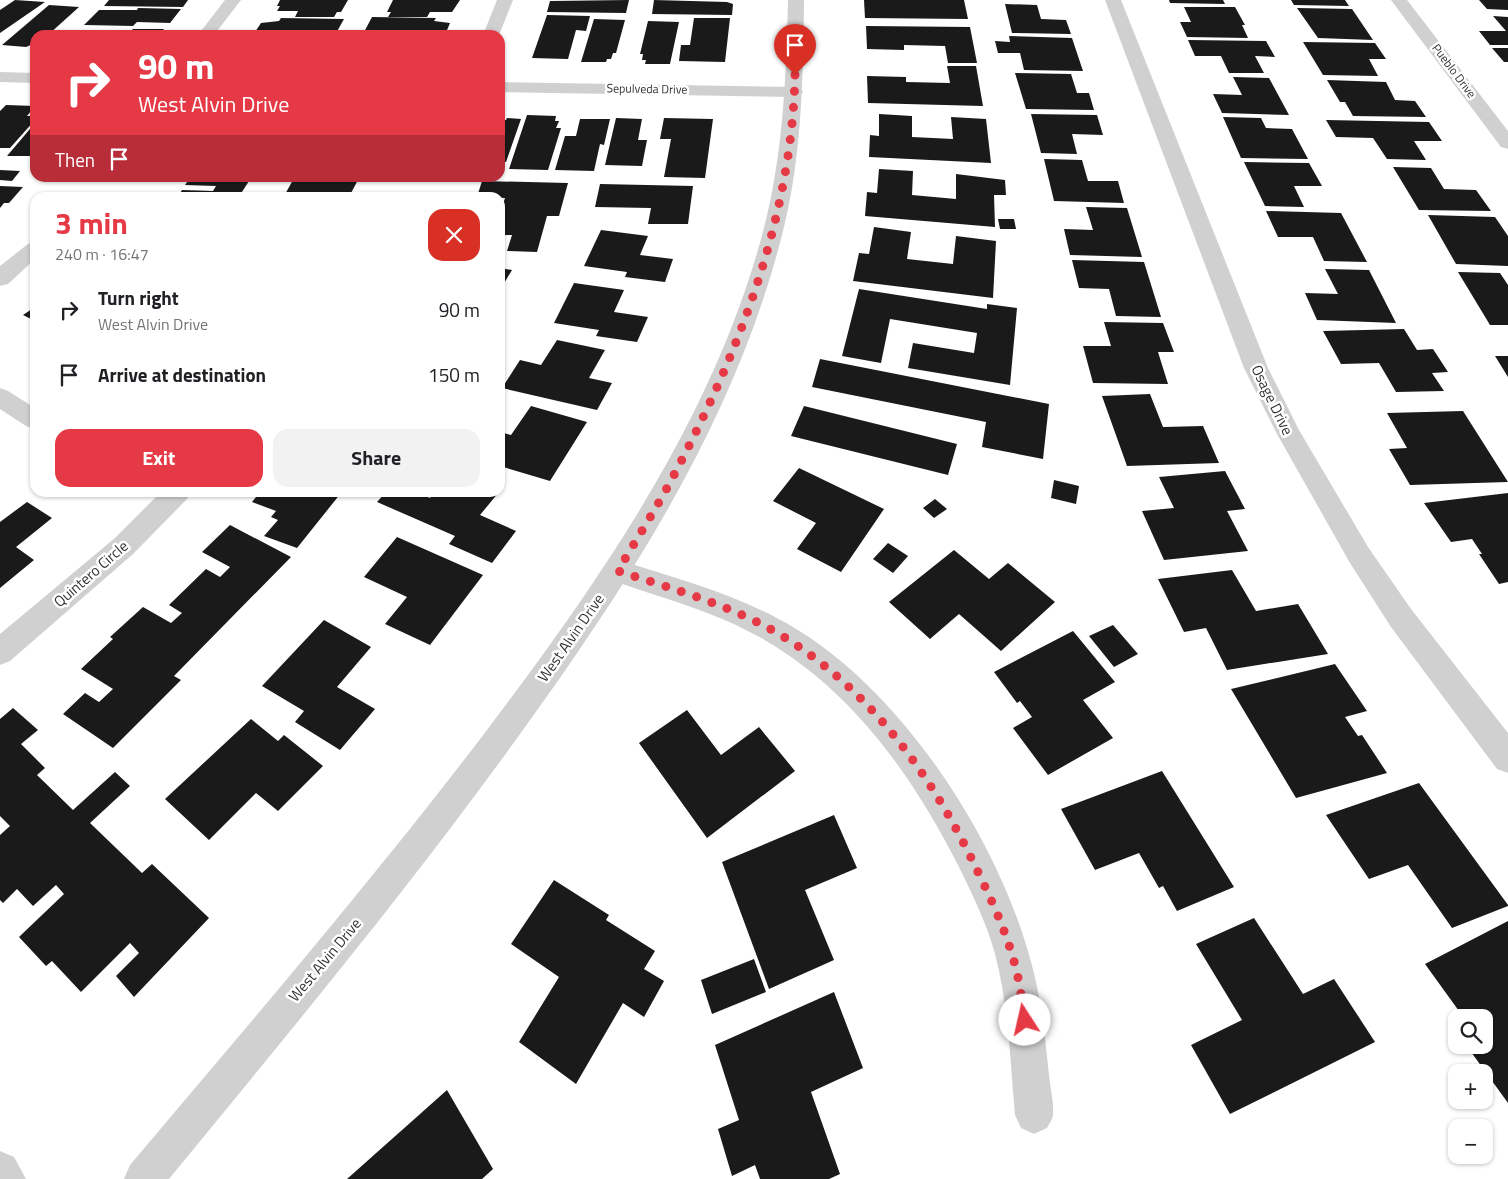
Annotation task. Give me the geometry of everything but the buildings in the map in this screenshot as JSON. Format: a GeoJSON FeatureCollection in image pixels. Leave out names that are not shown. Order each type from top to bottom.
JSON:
{"type":"FeatureCollection","features":[{"type":"Feature","properties":{"kind":"street"},"geometry":{"type":"LineString","coordinates":[[210,30],[233,0]]}},
{"type":"Feature","properties":{"kind":"street"},"geometry":{"type":"LineString","coordinates":[[493,30],[505,0]]}},
{"type":"Feature","properties":{"kind":"street","name":"West Alvin Drive"},"geometry":{"type":"LineString","coordinates":[[144,1179],[357,922],[464,786],[579,629],[618,571],[675,474],[712,399],[745,319],[770,242],[785,176],[794,92],[796,0]]}},
{"type":"Feature","properties":{"kind":"street","name":"Osage Drive"},"geometry":{"type":"LineString","coordinates":[[1113,0],[1256,368],[1288,434],[1334,515],[1390,602],[1508,758]]}},
{"type":"Feature","properties":{"kind":"street","name":"Pueblo Drive"},"geometry":{"type":"LineString","coordinates":[[1400,0],[1508,143]]}},
{"type":"Feature","properties":{"kind":"street"},"geometry":{"type":"LineString","coordinates":[[0,77],[30,78]]}},
{"type":"Feature","properties":{"kind":"street","name":"Sepulveda Drive"},"geometry":{"type":"LineString","coordinates":[[505,87],[794,92]]}},
{"type":"Feature","properties":{"kind":"street"},"geometry":{"type":"LineString","coordinates":[[0,279],[11,267],[30,252]]}},
{"type":"Feature","properties":{"kind":"street"},"geometry":{"type":"LineString","coordinates":[[0,397],[30,417]]}},
{"type":"Feature","properties":{"kind":"street","name":"Quintero Circle"},"geometry":{"type":"LineString","coordinates":[[0,652],[124,546],[173,497]]}},
{"type":"Feature","properties":{"kind":"street"},"geometry":{"type":"LineString","coordinates":[[618,571],[694,596],[783,636],[854,690],[888,726],[922,772],[955,825],[999,914],[1015,965],[1025,1020],[1034,1115]]}},
{"type":"Feature","properties":{"kind":"street"},"geometry":{"type":"LineString","coordinates":[[0,1171],[6,1179]]}},
{"type":"Feature","properties":{"kind":"route"},"geometry":{"type":"LineString","coordinates":[[795,75],[785,176],[770,242],[745,319],[712,399],[675,474],[618,571],[694,596],[783,636],[854,690],[888,726],[922,772],[955,825],[999,914],[1015,965],[1025,1020]]}}]}
